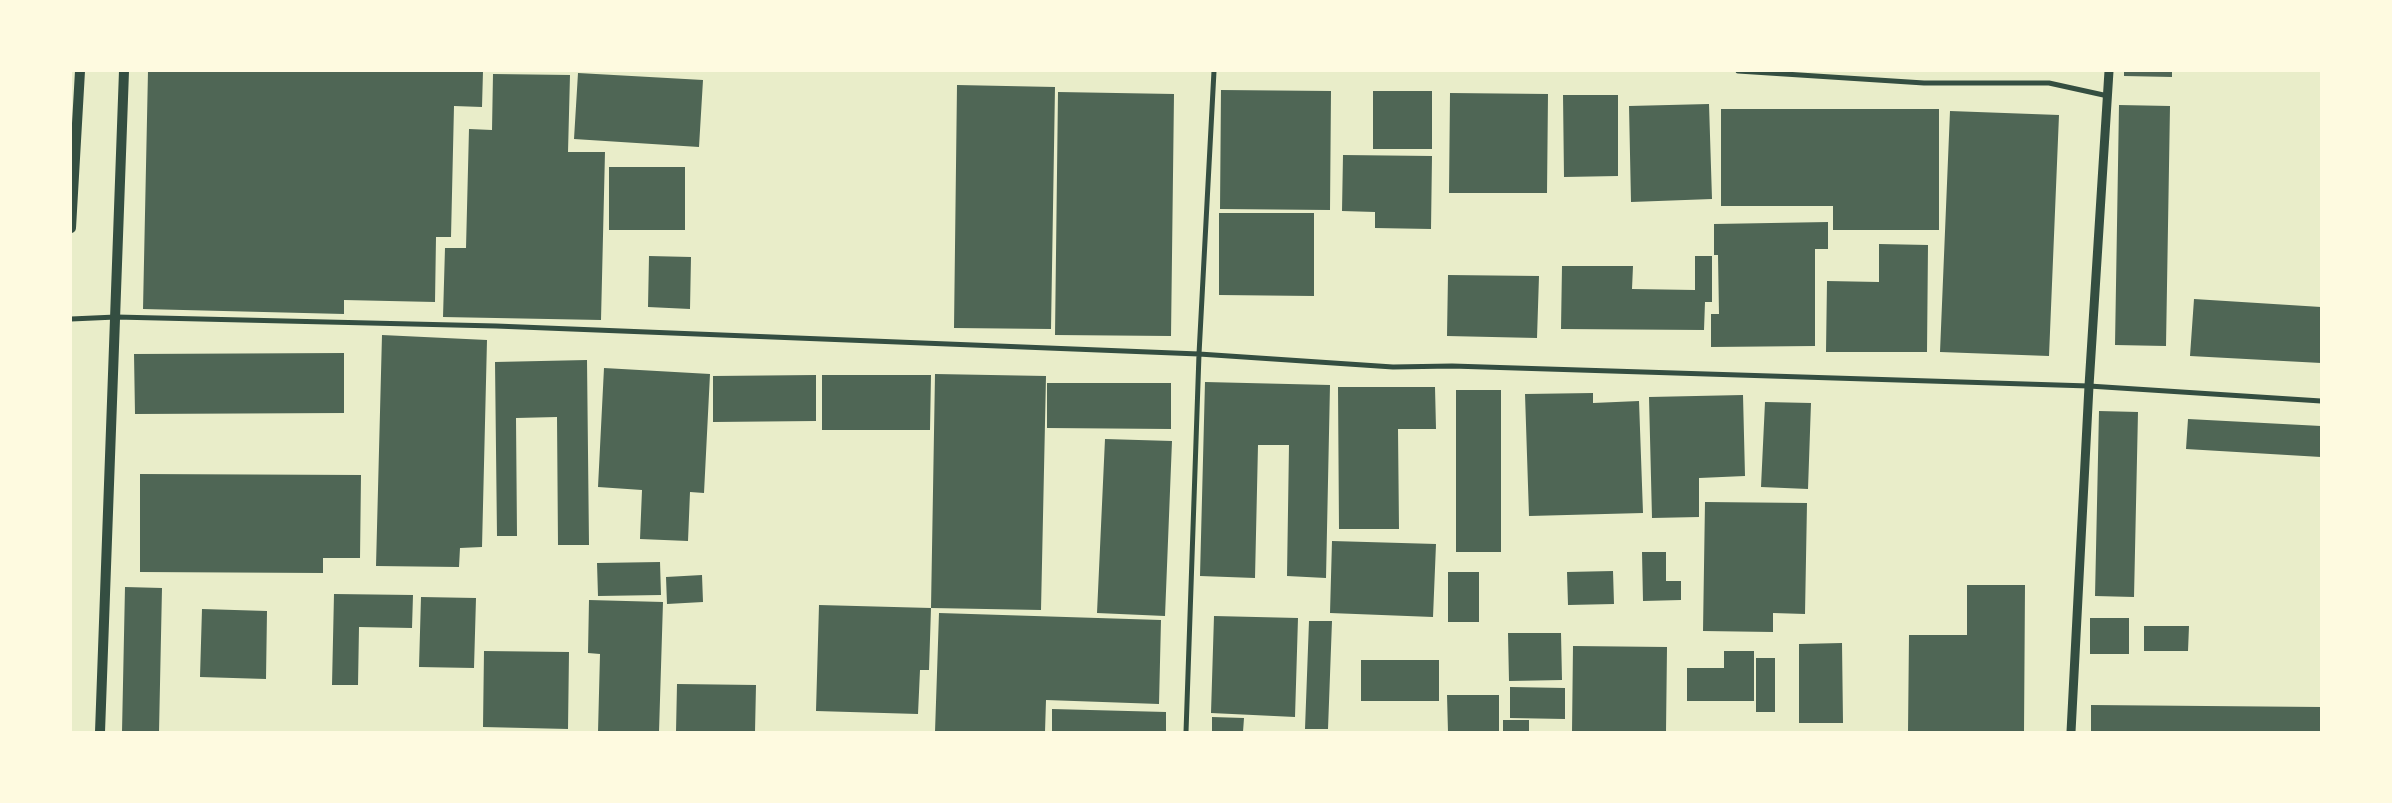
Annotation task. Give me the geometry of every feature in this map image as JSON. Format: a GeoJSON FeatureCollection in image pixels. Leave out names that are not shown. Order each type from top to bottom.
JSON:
{"type":"FeatureCollection","features":[{"type":"Feature","properties":{"kind":"main road"},"geometry":{"type":"LineString","coordinates":[[71,228],[80,71]]}},
{"type":"Feature","properties":{"kind":"main road"},"geometry":{"type":"LineString","coordinates":[[100,732],[124,71]]}},
{"type":"Feature","properties":{"kind":"street"},"geometry":{"type":"LineString","coordinates":[[1186,732],[1199,354],[1214,71]]}},
{"type":"Feature","properties":{"kind":"street"},"geometry":{"type":"LineString","coordinates":[[1738,71],[1924,83],[2049,83],[2108,96]]}},
{"type":"Feature","properties":{"kind":"street"},"geometry":{"type":"LineString","coordinates":[[2071,732],[2089,386],[2109,71]]}},
{"type":"Feature","properties":{"kind":"street"},"geometry":{"type":"LineString","coordinates":[[71,319],[116,317],[496,326],[1199,354],[1393,367],[1462,366],[2089,386],[2321,401]]}},
{"type":"Feature","properties":{"kind":"building"},"geometry":{"type":"Polygon","coordinates":[[[148,71],[483,71],[482,107],[454,106],[451,237],[436,237],[435,302],[344,300],[344,314],[143,309],[148,71]]]}},
{"type":"Feature","properties":{"kind":"building"},"geometry":{"type":"Polygon","coordinates":[[[2124,71],[2172,71],[2172,77],[2124,76],[2124,71]]]}},
{"type":"Feature","properties":{"kind":"building"},"geometry":{"type":"Polygon","coordinates":[[[578,73],[703,80],[699,147],[574,139],[578,73]]]}},
{"type":"Feature","properties":{"kind":"building"},"geometry":{"type":"Polygon","coordinates":[[[493,74],[570,75],[568,152],[605,152],[601,320],[443,317],[445,248],[466,248],[469,129],[492,130],[493,74]]]}},
{"type":"Feature","properties":{"kind":"building"},"geometry":{"type":"Polygon","coordinates":[[[957,85],[1055,87],[1051,329],[954,328],[957,85]]]}},
{"type":"Feature","properties":{"kind":"building"},"geometry":{"type":"Polygon","coordinates":[[[1221,90],[1331,91],[1330,210],[1220,209],[1221,90]]]}},
{"type":"Feature","properties":{"kind":"building"},"geometry":{"type":"Polygon","coordinates":[[[1373,91],[1432,91],[1432,149],[1373,149],[1373,91]]]}},
{"type":"Feature","properties":{"kind":"building"},"geometry":{"type":"Polygon","coordinates":[[[1058,92],[1174,94],[1171,336],[1055,335],[1058,92]]]}},
{"type":"Feature","properties":{"kind":"building"},"geometry":{"type":"Polygon","coordinates":[[[1450,93],[1548,94],[1547,193],[1449,193],[1450,93]]]}},
{"type":"Feature","properties":{"kind":"building"},"geometry":{"type":"Polygon","coordinates":[[[1563,95],[1618,95],[1618,176],[1564,177],[1563,95]]]}},
{"type":"Feature","properties":{"kind":"building"},"geometry":{"type":"Polygon","coordinates":[[[1709,104],[1712,199],[1631,202],[1629,106],[1709,104]]]}},
{"type":"Feature","properties":{"kind":"building"},"geometry":{"type":"Polygon","coordinates":[[[2119,105],[2170,106],[2166,346],[2115,345],[2119,105]]]}},
{"type":"Feature","properties":{"kind":"building"},"geometry":{"type":"Polygon","coordinates":[[[1721,109],[1939,109],[1939,230],[1833,230],[1833,206],[1721,206],[1721,109]]]}},
{"type":"Feature","properties":{"kind":"building"},"geometry":{"type":"Polygon","coordinates":[[[1950,111],[2059,115],[2049,356],[1940,352],[1950,111]]]}},
{"type":"Feature","properties":{"kind":"building"},"geometry":{"type":"Polygon","coordinates":[[[1343,155],[1432,156],[1431,229],[1375,228],[1375,212],[1342,211],[1343,155]]]}},
{"type":"Feature","properties":{"kind":"building"},"geometry":{"type":"Polygon","coordinates":[[[609,167],[685,167],[685,230],[609,230],[609,167]]]}},
{"type":"Feature","properties":{"kind":"building"},"geometry":{"type":"Polygon","coordinates":[[[1219,213],[1314,213],[1314,296],[1219,295],[1219,213]]]}},
{"type":"Feature","properties":{"kind":"building"},"geometry":{"type":"Polygon","coordinates":[[[1828,222],[1828,249],[1815,249],[1815,346],[1711,347],[1711,314],[1719,314],[1718,255],[1714,255],[1714,224],[1828,222]]]}},
{"type":"Feature","properties":{"kind":"building"},"geometry":{"type":"Polygon","coordinates":[[[1879,244],[1928,245],[1927,352],[1826,352],[1827,281],[1879,282],[1879,244]]]}},
{"type":"Feature","properties":{"kind":"building"},"geometry":{"type":"Polygon","coordinates":[[[649,256],[691,257],[690,309],[648,307],[649,256]]]}},
{"type":"Feature","properties":{"kind":"building"},"geometry":{"type":"Polygon","coordinates":[[[1695,256],[1712,256],[1712,302],[1705,302],[1704,330],[1561,329],[1562,266],[1633,266],[1632,289],[1695,290],[1695,256]]]}},
{"type":"Feature","properties":{"kind":"building"},"geometry":{"type":"Polygon","coordinates":[[[1448,275],[1539,276],[1537,338],[1447,336],[1448,275]]]}},
{"type":"Feature","properties":{"kind":"building"},"geometry":{"type":"Polygon","coordinates":[[[2194,299],[2321,307],[2321,363],[2190,356],[2194,299]]]}},
{"type":"Feature","properties":{"kind":"building"},"geometry":{"type":"Polygon","coordinates":[[[382,335],[487,340],[482,547],[460,548],[459,567],[376,566],[382,335]]]}},
{"type":"Feature","properties":{"kind":"building"},"geometry":{"type":"Polygon","coordinates":[[[344,353],[344,413],[135,414],[134,354],[344,353]]]}},
{"type":"Feature","properties":{"kind":"building"},"geometry":{"type":"Polygon","coordinates":[[[587,360],[589,545],[558,545],[557,417],[516,418],[517,536],[497,536],[495,362],[587,360]]]}},
{"type":"Feature","properties":{"kind":"building"},"geometry":{"type":"Polygon","coordinates":[[[604,368],[710,374],[704,493],[690,492],[688,541],[640,539],[642,490],[598,487],[604,368]]]}},
{"type":"Feature","properties":{"kind":"building"},"geometry":{"type":"Polygon","coordinates":[[[935,374],[1046,376],[1041,610],[931,608],[935,374]]]}},
{"type":"Feature","properties":{"kind":"building"},"geometry":{"type":"Polygon","coordinates":[[[816,375],[816,421],[713,422],[713,376],[816,375]]]}},
{"type":"Feature","properties":{"kind":"building"},"geometry":{"type":"Polygon","coordinates":[[[822,375],[931,375],[930,430],[822,430],[822,375]]]}},
{"type":"Feature","properties":{"kind":"building"},"geometry":{"type":"Polygon","coordinates":[[[1205,382],[1330,385],[1326,578],[1287,576],[1289,445],[1258,445],[1255,578],[1200,576],[1205,382]]]}},
{"type":"Feature","properties":{"kind":"building"},"geometry":{"type":"Polygon","coordinates":[[[1047,383],[1171,383],[1171,429],[1047,428],[1047,383]]]}},
{"type":"Feature","properties":{"kind":"building"},"geometry":{"type":"Polygon","coordinates":[[[1338,387],[1435,387],[1436,429],[1398,429],[1399,529],[1339,529],[1338,387]]]}},
{"type":"Feature","properties":{"kind":"building"},"geometry":{"type":"Polygon","coordinates":[[[1456,390],[1501,390],[1501,552],[1456,552],[1456,390]]]}},
{"type":"Feature","properties":{"kind":"building"},"geometry":{"type":"Polygon","coordinates":[[[1593,393],[1593,403],[1639,401],[1643,513],[1529,516],[1525,394],[1593,393]]]}},
{"type":"Feature","properties":{"kind":"building"},"geometry":{"type":"Polygon","coordinates":[[[1743,395],[1745,476],[1699,478],[1699,517],[1652,518],[1649,397],[1743,395]]]}},
{"type":"Feature","properties":{"kind":"building"},"geometry":{"type":"Polygon","coordinates":[[[1765,402],[1811,403],[1808,489],[1761,487],[1765,402]]]}},
{"type":"Feature","properties":{"kind":"building"},"geometry":{"type":"Polygon","coordinates":[[[2099,411],[2138,412],[2134,597],[2095,596],[2099,411]]]}},
{"type":"Feature","properties":{"kind":"building"},"geometry":{"type":"Polygon","coordinates":[[[2188,419],[2321,426],[2321,457],[2186,449],[2188,419]]]}},
{"type":"Feature","properties":{"kind":"building"},"geometry":{"type":"Polygon","coordinates":[[[1105,439],[1172,441],[1165,616],[1097,613],[1105,439]]]}},
{"type":"Feature","properties":{"kind":"building"},"geometry":{"type":"Polygon","coordinates":[[[140,474],[361,475],[360,558],[323,558],[323,573],[140,572],[140,474]]]}},
{"type":"Feature","properties":{"kind":"building"},"geometry":{"type":"Polygon","coordinates":[[[1705,502],[1807,503],[1805,614],[1773,613],[1773,632],[1703,631],[1705,502]]]}},
{"type":"Feature","properties":{"kind":"building"},"geometry":{"type":"Polygon","coordinates":[[[1332,541],[1436,544],[1433,617],[1330,613],[1332,541]]]}},
{"type":"Feature","properties":{"kind":"building"},"geometry":{"type":"Polygon","coordinates":[[[1642,552],[1666,552],[1666,581],[1681,581],[1681,600],[1643,601],[1642,552]]]}},
{"type":"Feature","properties":{"kind":"building"},"geometry":{"type":"Polygon","coordinates":[[[660,562],[661,595],[598,596],[597,563],[660,562]]]}},
{"type":"Feature","properties":{"kind":"building"},"geometry":{"type":"Polygon","coordinates":[[[1613,571],[1614,604],[1568,605],[1567,572],[1613,571]]]}},
{"type":"Feature","properties":{"kind":"building"},"geometry":{"type":"Polygon","coordinates":[[[1448,572],[1479,572],[1479,622],[1448,622],[1448,572]]]}},
{"type":"Feature","properties":{"kind":"building"},"geometry":{"type":"Polygon","coordinates":[[[702,575],[703,602],[667,604],[666,577],[702,575]]]}},
{"type":"Feature","properties":{"kind":"building"},"geometry":{"type":"Polygon","coordinates":[[[1967,585],[2025,585],[2024,732],[1908,732],[1909,635],[1967,635],[1967,585]]]}},
{"type":"Feature","properties":{"kind":"building"},"geometry":{"type":"Polygon","coordinates":[[[125,587],[162,588],[159,732],[122,732],[125,587]]]}},
{"type":"Feature","properties":{"kind":"building"},"geometry":{"type":"Polygon","coordinates":[[[334,594],[413,595],[412,628],[359,627],[358,685],[332,685],[334,594]]]}},
{"type":"Feature","properties":{"kind":"building"},"geometry":{"type":"Polygon","coordinates":[[[421,597],[476,598],[474,668],[419,667],[421,597]]]}},
{"type":"Feature","properties":{"kind":"building"},"geometry":{"type":"Polygon","coordinates":[[[589,600],[663,602],[659,732],[598,732],[600,654],[588,653],[589,600]]]}},
{"type":"Feature","properties":{"kind":"building"},"geometry":{"type":"Polygon","coordinates":[[[819,605],[931,608],[929,670],[920,670],[918,714],[816,711],[819,605]]]}},
{"type":"Feature","properties":{"kind":"building"},"geometry":{"type":"Polygon","coordinates":[[[202,609],[267,611],[266,679],[200,677],[202,609]]]}},
{"type":"Feature","properties":{"kind":"building"},"geometry":{"type":"Polygon","coordinates":[[[939,613],[1161,620],[1159,704],[1046,700],[1045,732],[935,732],[939,613]]]}},
{"type":"Feature","properties":{"kind":"building"},"geometry":{"type":"Polygon","coordinates":[[[1214,616],[1298,618],[1295,717],[1211,713],[1214,616]]]}},
{"type":"Feature","properties":{"kind":"building"},"geometry":{"type":"Polygon","coordinates":[[[2090,618],[2129,618],[2129,654],[2090,654],[2090,618]]]}},
{"type":"Feature","properties":{"kind":"building"},"geometry":{"type":"Polygon","coordinates":[[[1309,621],[1332,621],[1328,729],[1305,729],[1309,621]]]}},
{"type":"Feature","properties":{"kind":"building"},"geometry":{"type":"Polygon","coordinates":[[[2144,626],[2189,626],[2188,651],[2144,651],[2144,626]]]}},
{"type":"Feature","properties":{"kind":"building"},"geometry":{"type":"Polygon","coordinates":[[[1508,633],[1561,633],[1562,680],[1509,681],[1508,633]]]}},
{"type":"Feature","properties":{"kind":"building"},"geometry":{"type":"Polygon","coordinates":[[[1842,643],[1843,723],[1799,723],[1799,644],[1842,643]]]}},
{"type":"Feature","properties":{"kind":"building"},"geometry":{"type":"Polygon","coordinates":[[[1573,646],[1667,647],[1666,732],[1572,732],[1573,646]]]}},
{"type":"Feature","properties":{"kind":"building"},"geometry":{"type":"Polygon","coordinates":[[[484,651],[569,652],[568,729],[483,727],[484,651]]]}},
{"type":"Feature","properties":{"kind":"building"},"geometry":{"type":"Polygon","coordinates":[[[1724,651],[1754,651],[1754,701],[1687,701],[1687,668],[1724,668],[1724,651]]]}},
{"type":"Feature","properties":{"kind":"building"},"geometry":{"type":"Polygon","coordinates":[[[1756,658],[1775,658],[1775,712],[1756,712],[1756,658]]]}},
{"type":"Feature","properties":{"kind":"building"},"geometry":{"type":"Polygon","coordinates":[[[1361,660],[1439,660],[1439,701],[1361,701],[1361,660]]]}},
{"type":"Feature","properties":{"kind":"building"},"geometry":{"type":"Polygon","coordinates":[[[677,684],[756,685],[755,732],[676,732],[677,684]]]}},
{"type":"Feature","properties":{"kind":"building"},"geometry":{"type":"Polygon","coordinates":[[[1510,687],[1565,688],[1565,719],[1510,718],[1510,687]]]}},
{"type":"Feature","properties":{"kind":"building"},"geometry":{"type":"Polygon","coordinates":[[[1447,695],[1499,695],[1499,732],[1448,732],[1447,695]]]}},
{"type":"Feature","properties":{"kind":"building"},"geometry":{"type":"Polygon","coordinates":[[[2091,705],[2321,707],[2321,732],[2091,732],[2091,705]]]}},
{"type":"Feature","properties":{"kind":"building"},"geometry":{"type":"Polygon","coordinates":[[[1052,709],[1166,712],[1166,732],[1052,732],[1052,709]]]}},
{"type":"Feature","properties":{"kind":"building"},"geometry":{"type":"Polygon","coordinates":[[[1212,717],[1244,718],[1243,732],[1212,732],[1212,717]]]}},
{"type":"Feature","properties":{"kind":"building"},"geometry":{"type":"Polygon","coordinates":[[[1503,720],[1529,720],[1529,732],[1503,732],[1503,720]]]}}]}
